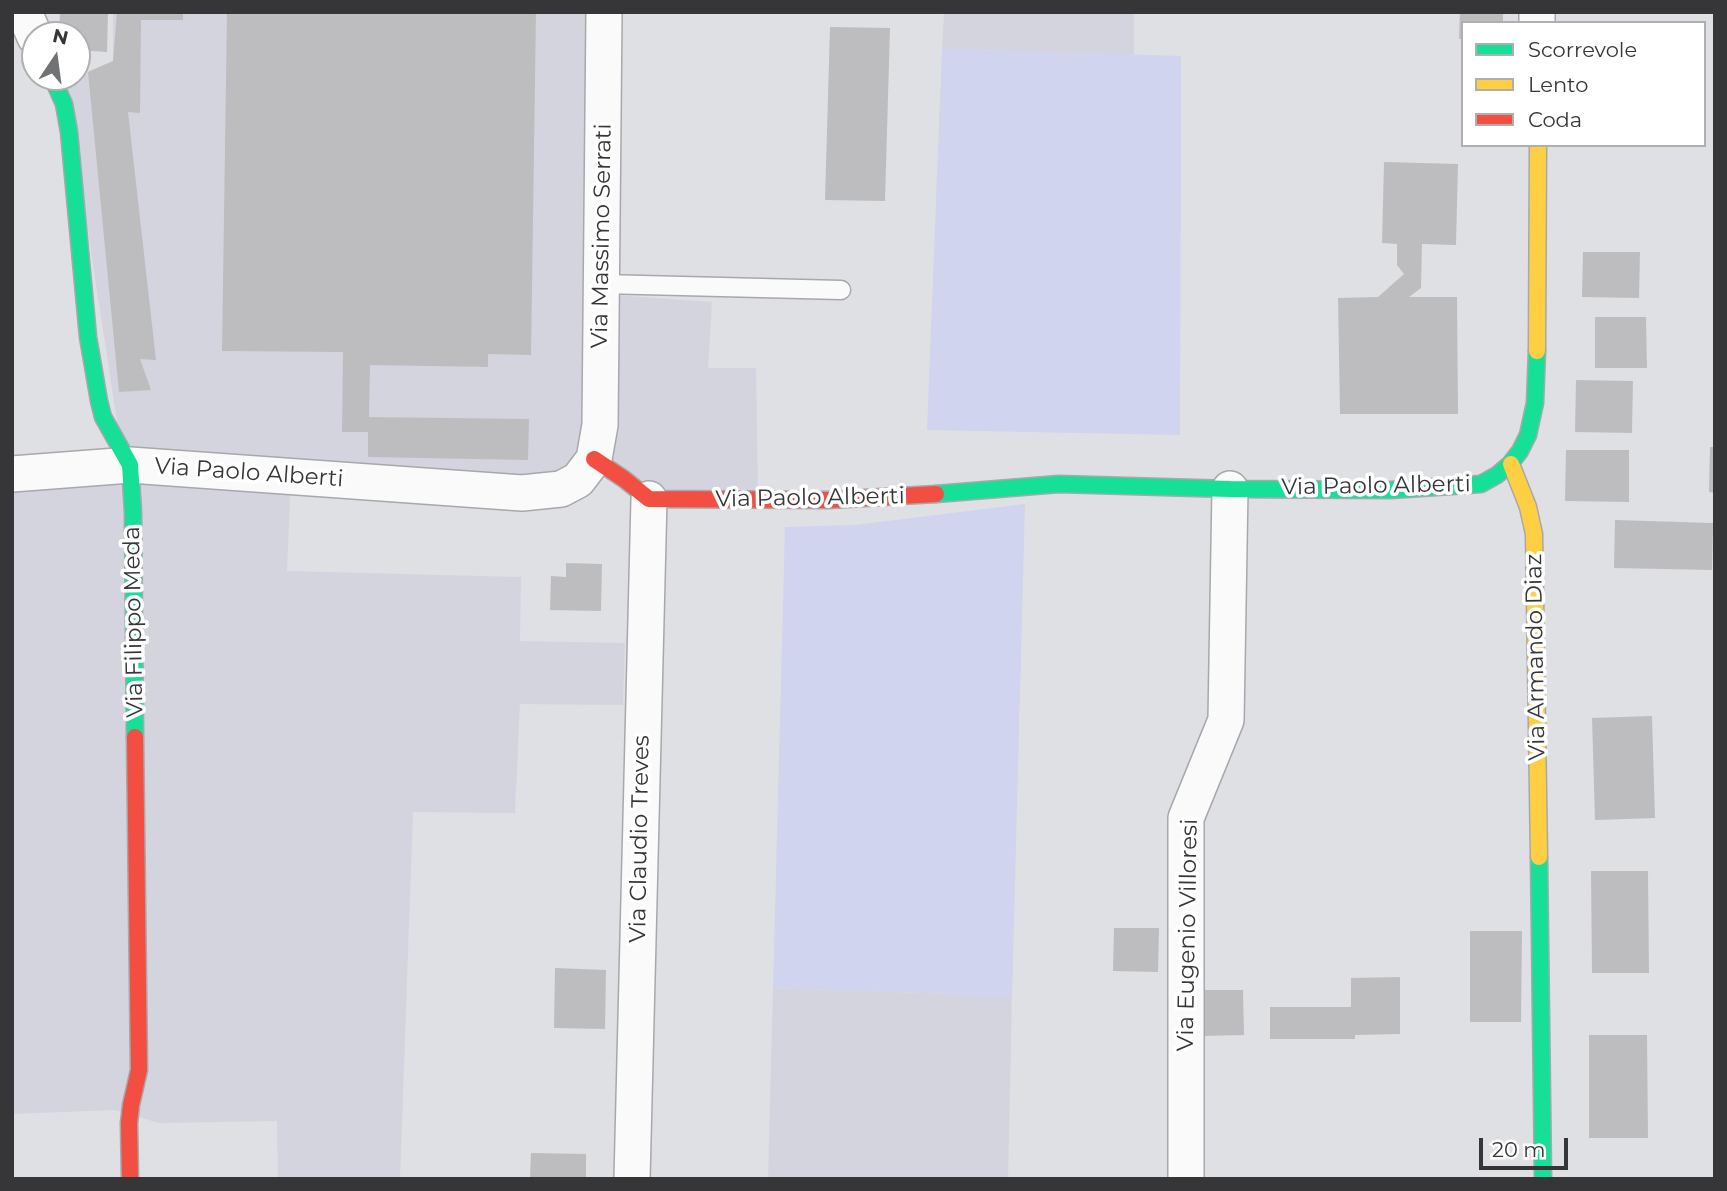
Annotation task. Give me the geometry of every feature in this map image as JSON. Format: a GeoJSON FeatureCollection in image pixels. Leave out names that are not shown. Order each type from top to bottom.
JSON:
{"type":"FeatureCollection","features":[{"type":"Feature","properties":{"kind":"street","name":"Via Massimo Serrati"},"geometry":{"type":"LineString","coordinates":[[594,459],[600,425],[604,12]]}},
{"type":"Feature","properties":{"kind":"street","name":"Via Filippo Meda"},"geometry":{"type":"LineString","coordinates":[[58,91],[64,104],[69,132],[88,337],[99,401],[103,417],[130,465],[133,512],[139,1070],[129,1123],[130,1179]]}},
{"type":"Feature","properties":{"kind":"street"},"geometry":{"type":"LineString","coordinates":[[1511,464],[1528,436],[1536,390],[1538,147]]}},
{"type":"Feature","properties":{"kind":"street","name":"Via Paolo Alberti"},"geometry":{"type":"LineString","coordinates":[[12,474],[130,465],[522,493],[561,489],[578,480],[594,459]]}},
{"type":"Feature","properties":{"kind":"street"},"geometry":{"type":"LineString","coordinates":[[594,459],[649,499]]}},
{"type":"Feature","properties":{"kind":"street","name":"Via Paolo Alberti"},"geometry":{"type":"LineString","coordinates":[[649,499],[829,500],[1059,484],[1391,490],[1481,484],[1493,479],[1511,464]]}},
{"type":"Feature","properties":{"kind":"street","name":"Via Armando Diaz"},"geometry":{"type":"LineString","coordinates":[[1511,464],[1527,502],[1534,534],[1543,1179]]}},
{"type":"Feature","properties":{"kind":"street","name":"Via Eugenio Villoresi"},"geometry":{"type":"LineString","coordinates":[[1186,1179],[1186,818],[1226,720],[1230,489]]}},
{"type":"Feature","properties":{"kind":"street","name":"Via Claudio Treves"},"geometry":{"type":"LineString","coordinates":[[632,1179],[649,499]]}},
{"type":"Feature","properties":{"kind":"lane"},"geometry":{"type":"LineString","coordinates":[[602,284],[841,290]]}},
{"type":"Feature","properties":{"kind":"shaded area"},"geometry":{"type":"Polygon","coordinates":[[[113,12],[587,12],[585,293],[712,302],[708,368],[756,368],[758,498],[641,494],[586,459],[557,483],[291,474],[287,571],[521,577],[520,641],[625,643],[623,705],[520,704],[515,813],[413,812],[400,1179],[278,1179],[277,1121],[159,1123],[115,1110],[12,1114],[12,466],[123,461],[67,91],[91,91],[91,70],[113,61],[113,12]]]}},
{"type":"Feature","properties":{"kind":"shaded area"},"geometry":{"type":"Polygon","coordinates":[[[944,12],[1134,12],[1134,55],[942,49],[944,12]]]}},
{"type":"Feature","properties":{"kind":"shaded area"},"geometry":{"type":"Polygon","coordinates":[[[942,49],[1181,56],[1180,435],[927,430],[942,49]]]}},
{"type":"Feature","properties":{"kind":"shaded area"},"geometry":{"type":"Polygon","coordinates":[[[1025,504],[1012,996],[773,988],[785,527],[855,525],[1025,504]]]}},
{"type":"Feature","properties":{"kind":"shaded area"},"geometry":{"type":"Polygon","coordinates":[[[773,988],[1012,996],[1008,1179],[768,1179],[773,988]]]}},
{"type":"Feature","properties":{"kind":"building"},"geometry":{"type":"Polygon","coordinates":[[[60,12],[108,12],[107,52],[91,51],[91,21],[60,21],[60,12]]]}},
{"type":"Feature","properties":{"kind":"building"},"geometry":{"type":"Polygon","coordinates":[[[117,12],[183,12],[183,20],[141,20],[140,113],[128,112],[156,360],[140,359],[151,390],[119,392],[90,91],[91,71],[113,61],[117,12]]]}},
{"type":"Feature","properties":{"kind":"building"},"geometry":{"type":"Polygon","coordinates":[[[227,12],[536,12],[531,355],[488,354],[488,367],[370,365],[369,417],[529,419],[528,460],[368,457],[368,432],[342,432],[343,352],[222,351],[227,12]]]}},
{"type":"Feature","properties":{"kind":"building"},"geometry":{"type":"Polygon","coordinates":[[[1460,12],[1503,12],[1503,21],[1461,21],[1459,39],[1460,12]]]}},
{"type":"Feature","properties":{"kind":"building"},"geometry":{"type":"Polygon","coordinates":[[[830,27],[890,28],[885,201],[825,200],[830,27]]]}},
{"type":"Feature","properties":{"kind":"building"},"geometry":{"type":"Polygon","coordinates":[[[1384,162],[1458,164],[1456,245],[1422,244],[1421,288],[1409,297],[1457,297],[1458,414],[1340,414],[1338,298],[1378,297],[1404,274],[1397,265],[1397,244],[1382,243],[1384,162]]]}},
{"type":"Feature","properties":{"kind":"building"},"geometry":{"type":"Polygon","coordinates":[[[1583,252],[1640,252],[1639,298],[1582,297],[1583,252]]]}},
{"type":"Feature","properties":{"kind":"building"},"geometry":{"type":"Polygon","coordinates":[[[1595,317],[1646,317],[1647,368],[1595,368],[1595,317]]]}},
{"type":"Feature","properties":{"kind":"building"},"geometry":{"type":"Polygon","coordinates":[[[1576,380],[1633,381],[1632,433],[1575,432],[1576,380]]]}},
{"type":"Feature","properties":{"kind":"building"},"geometry":{"type":"Polygon","coordinates":[[[1710,447],[1715,447],[1715,493],[1709,492],[1710,447]]]}},
{"type":"Feature","properties":{"kind":"building"},"geometry":{"type":"Polygon","coordinates":[[[1566,450],[1629,450],[1629,502],[1565,501],[1566,450]]]}},
{"type":"Feature","properties":{"kind":"building"},"geometry":{"type":"Polygon","coordinates":[[[1615,520],[1713,523],[1712,570],[1614,568],[1615,520]]]}},
{"type":"Feature","properties":{"kind":"building"},"geometry":{"type":"Polygon","coordinates":[[[566,563],[602,564],[601,611],[550,610],[551,576],[566,577],[566,563]]]}},
{"type":"Feature","properties":{"kind":"building"},"geometry":{"type":"Polygon","coordinates":[[[1652,716],[1655,818],[1595,820],[1592,718],[1652,716]]]}},
{"type":"Feature","properties":{"kind":"building"},"geometry":{"type":"Polygon","coordinates":[[[1591,871],[1648,871],[1649,973],[1592,973],[1591,871]]]}},
{"type":"Feature","properties":{"kind":"building"},"geometry":{"type":"Polygon","coordinates":[[[1114,928],[1159,928],[1158,972],[1113,971],[1114,928]]]}},
{"type":"Feature","properties":{"kind":"building"},"geometry":{"type":"Polygon","coordinates":[[[1470,931],[1522,931],[1521,1022],[1470,1022],[1470,931]]]}},
{"type":"Feature","properties":{"kind":"building"},"geometry":{"type":"Polygon","coordinates":[[[555,968],[606,970],[605,1029],[554,1028],[555,968]]]}},
{"type":"Feature","properties":{"kind":"building"},"geometry":{"type":"Polygon","coordinates":[[[1400,977],[1400,1034],[1355,1035],[1355,1039],[1270,1039],[1270,1007],[1351,1007],[1351,978],[1400,977]]]}},
{"type":"Feature","properties":{"kind":"building"},"geometry":{"type":"Polygon","coordinates":[[[1202,990],[1243,990],[1244,1035],[1202,1036],[1202,990]]]}},
{"type":"Feature","properties":{"kind":"building"},"geometry":{"type":"Polygon","coordinates":[[[1589,1035],[1647,1035],[1648,1138],[1589,1138],[1589,1035]]]}},
{"type":"Feature","properties":{"kind":"building"},"geometry":{"type":"Polygon","coordinates":[[[531,1153],[586,1154],[586,1179],[530,1179],[531,1153]]]}},
{"type":"Feature","properties":{"kind":"traffic: fast"},"geometry":{"type":"LineString","coordinates":[[58,91],[64,104],[69,132],[88,337],[99,401],[103,417],[130,465],[133,512],[135,737]]}},
{"type":"Feature","properties":{"kind":"traffic: fast"},"geometry":{"type":"LineString","coordinates":[[936,494],[1059,484],[1391,490],[1481,484],[1510,464],[1528,435],[1535,403],[1537,351]]}},
{"type":"Feature","properties":{"kind":"traffic: fast"},"geometry":{"type":"LineString","coordinates":[[1539,857],[1543,1179]]}},
{"type":"Feature","properties":{"kind":"traffic: slow"},"geometry":{"type":"LineString","coordinates":[[1537,351],[1538,147]]}},
{"type":"Feature","properties":{"kind":"traffic: slow"},"geometry":{"type":"LineString","coordinates":[[1511,464],[1528,507],[1534,534],[1539,857]]}},
{"type":"Feature","properties":{"kind":"traffic: jam"},"geometry":{"type":"LineString","coordinates":[[594,459],[649,499],[829,500],[936,494]]}},
{"type":"Feature","properties":{"kind":"traffic: jam"},"geometry":{"type":"LineString","coordinates":[[130,1179],[129,1123],[139,1070],[135,737]]}}]}
